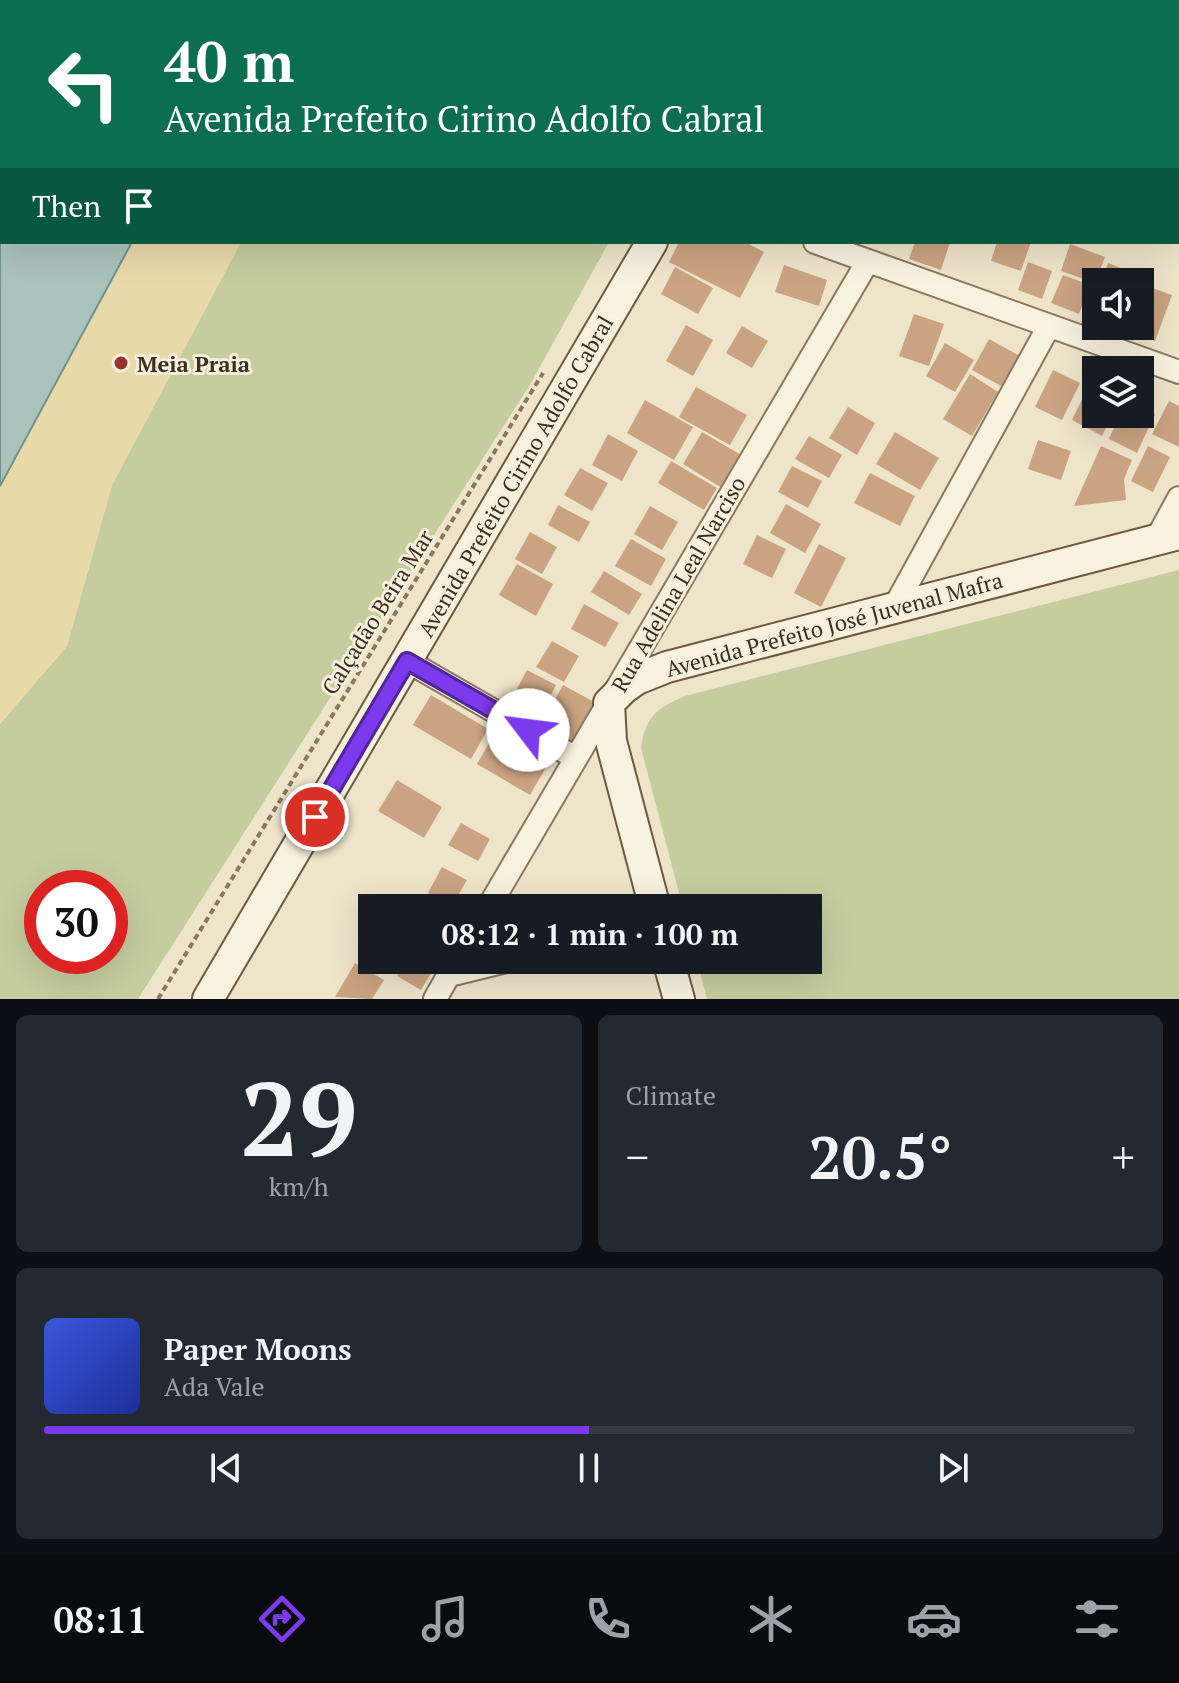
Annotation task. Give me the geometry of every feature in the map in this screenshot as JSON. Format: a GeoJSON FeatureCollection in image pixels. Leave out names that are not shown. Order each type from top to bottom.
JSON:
{"type":"FeatureCollection","features":[{"type":"Feature","properties":{"kind":"main road","name":"Avenida Prefeito Cirino Adolfo Cabral"},"geometry":{"type":"LineString","coordinates":[[208,999],[651,244]]}},
{"type":"Feature","properties":{"kind":"main road","name":"Avenida Prefeito José Juvenal Mafra"},"geometry":{"type":"LineString","coordinates":[[609,703],[637,679],[667,667],[1168,537]]}},
{"type":"Feature","properties":{"kind":"main road"},"geometry":{"type":"LineString","coordinates":[[609,703],[611,741],[651,894]]}},
{"type":"Feature","properties":{"kind":"main road"},"geometry":{"type":"LineString","coordinates":[[672,974],[679,999]]}},
{"type":"Feature","properties":{"kind":"street"},"geometry":{"type":"LineString","coordinates":[[821,244],[1179,372]]}},
{"type":"Feature","properties":{"kind":"street","name":"Rua Adelina Leal Narciso"},"geometry":{"type":"LineString","coordinates":[[496,894],[868,261]]}},
{"type":"Feature","properties":{"kind":"street"},"geometry":{"type":"LineString","coordinates":[[894,608],[1049,326]]}},
{"type":"Feature","properties":{"kind":"street"},"geometry":{"type":"LineString","coordinates":[[1168,537],[1179,498]]}},
{"type":"Feature","properties":{"kind":"street"},"geometry":{"type":"LineString","coordinates":[[407,661],[576,758]]}},
{"type":"Feature","properties":{"kind":"street"},"geometry":{"type":"LineString","coordinates":[[435,999],[449,974]]}},
{"type":"Feature","properties":{"kind":"path","name":"Calçadão Beira Mar"},"geometry":{"type":"LineString","coordinates":[[158,999],[544,371]]}},
{"type":"Feature","properties":{"kind":"green space"},"geometry":{"type":"Polygon","coordinates":[[[240,244],[608,244],[531,383],[138,999],[0,999],[0,724],[67,646],[112,485],[240,244]]]}},
{"type":"Feature","properties":{"kind":"green space"},"geometry":{"type":"Polygon","coordinates":[[[1179,570],[1179,999],[707,999],[701,974],[822,974],[822,894],[679,894],[641,748],[646,728],[654,714],[685,696],[1179,570]]]}},
{"type":"Feature","properties":{"kind":"sand","name":"Meia Praia"},"geometry":{"type":"Polygon","coordinates":[[[131,244],[240,244],[112,485],[67,646],[0,724],[0,486],[131,244]]]}},
{"type":"Feature","properties":{"kind":"water"},"geometry":{"type":"Polygon","coordinates":[[[0,244],[131,244],[0,486],[0,244]]]}},
{"type":"Feature","properties":{"kind":"building"},"geometry":{"type":"Polygon","coordinates":[[[678,244],[749,244],[764,252],[740,298],[669,262],[678,244]]]}},
{"type":"Feature","properties":{"kind":"building"},"geometry":{"type":"Polygon","coordinates":[[[914,244],[949,244],[941,270],[909,259],[914,244]]]}},
{"type":"Feature","properties":{"kind":"building"},"geometry":{"type":"Polygon","coordinates":[[[996,244],[1030,244],[1021,271],[991,261],[996,244]]]}},
{"type":"Feature","properties":{"kind":"building"},"geometry":{"type":"Polygon","coordinates":[[[1070,244],[1105,257],[1101,268],[1082,268],[1082,278],[1061,271],[1070,244]]]}},
{"type":"Feature","properties":{"kind":"building"},"geometry":{"type":"Polygon","coordinates":[[[1028,262],[1052,271],[1042,299],[1018,290],[1028,262]]]}},
{"type":"Feature","properties":{"kind":"building"},"geometry":{"type":"Polygon","coordinates":[[[784,265],[827,280],[819,306],[775,292],[784,265]]]}},
{"type":"Feature","properties":{"kind":"building"},"geometry":{"type":"Polygon","coordinates":[[[675,267],[713,288],[698,314],[661,294],[675,267]]]}},
{"type":"Feature","properties":{"kind":"building"},"geometry":{"type":"Polygon","coordinates":[[[1063,275],[1082,282],[1079,314],[1051,303],[1063,275]]]}},
{"type":"Feature","properties":{"kind":"building"},"geometry":{"type":"Polygon","coordinates":[[[1154,289],[1172,295],[1155,341],[1152,340],[1154,289]]]}},
{"type":"Feature","properties":{"kind":"building"},"geometry":{"type":"Polygon","coordinates":[[[914,314],[944,324],[929,366],[899,356],[914,314]]]}},
{"type":"Feature","properties":{"kind":"building"},"geometry":{"type":"Polygon","coordinates":[[[686,325],[713,340],[693,376],[666,361],[686,325]]]}},
{"type":"Feature","properties":{"kind":"building"},"geometry":{"type":"Polygon","coordinates":[[[742,326],[768,341],[752,368],[726,353],[742,326]]]}},
{"type":"Feature","properties":{"kind":"building"},"geometry":{"type":"Polygon","coordinates":[[[989,339],[1020,356],[1003,387],[972,370],[989,339]]]}},
{"type":"Feature","properties":{"kind":"building"},"geometry":{"type":"Polygon","coordinates":[[[945,343],[974,360],[955,392],[926,376],[945,343]]]}},
{"type":"Feature","properties":{"kind":"building"},"geometry":{"type":"Polygon","coordinates":[[[1053,370],[1080,383],[1062,420],[1035,407],[1053,370]]]}},
{"type":"Feature","properties":{"kind":"building"},"geometry":{"type":"Polygon","coordinates":[[[970,374],[998,392],[972,436],[943,419],[970,374]]]}},
{"type":"Feature","properties":{"kind":"building"},"geometry":{"type":"Polygon","coordinates":[[[696,387],[747,415],[730,445],[679,417],[696,387]]]}},
{"type":"Feature","properties":{"kind":"building"},"geometry":{"type":"Polygon","coordinates":[[[1082,399],[1082,425],[1072,420],[1082,399]]]}},
{"type":"Feature","properties":{"kind":"building"},"geometry":{"type":"Polygon","coordinates":[[[645,400],[693,427],[674,460],[627,433],[645,400]]]}},
{"type":"Feature","properties":{"kind":"building"},"geometry":{"type":"Polygon","coordinates":[[[1169,401],[1179,406],[1179,447],[1152,434],[1169,401]]]}},
{"type":"Feature","properties":{"kind":"building"},"geometry":{"type":"Polygon","coordinates":[[[848,407],[875,423],[857,455],[829,438],[848,407]]]}},
{"type":"Feature","properties":{"kind":"building"},"geometry":{"type":"Polygon","coordinates":[[[1087,428],[1106,428],[1102,436],[1087,428]]]}},
{"type":"Feature","properties":{"kind":"building"},"geometry":{"type":"Polygon","coordinates":[[[1114,428],[1149,428],[1137,453],[1109,439],[1114,428]]]}},
{"type":"Feature","properties":{"kind":"building"},"geometry":{"type":"Polygon","coordinates":[[[702,432],[741,455],[722,488],[683,464],[702,432]]]}},
{"type":"Feature","properties":{"kind":"building"},"geometry":{"type":"Polygon","coordinates":[[[895,432],[939,458],[920,490],[876,464],[895,432]]]}},
{"type":"Feature","properties":{"kind":"building"},"geometry":{"type":"Polygon","coordinates":[[[608,434],[638,451],[622,481],[592,465],[608,434]]]}},
{"type":"Feature","properties":{"kind":"building"},"geometry":{"type":"Polygon","coordinates":[[[809,436],[842,455],[829,478],[795,459],[809,436]]]}},
{"type":"Feature","properties":{"kind":"building"},"geometry":{"type":"Polygon","coordinates":[[[1038,440],[1071,451],[1061,480],[1028,469],[1038,440]]]}},
{"type":"Feature","properties":{"kind":"building"},"geometry":{"type":"Polygon","coordinates":[[[1101,446],[1132,460],[1124,479],[1126,500],[1074,506],[1101,446]]]}},
{"type":"Feature","properties":{"kind":"building"},"geometry":{"type":"Polygon","coordinates":[[[1148,446],[1170,457],[1153,492],[1131,481],[1148,446]]]}},
{"type":"Feature","properties":{"kind":"building"},"geometry":{"type":"Polygon","coordinates":[[[671,461],[717,488],[704,510],[658,483],[671,461]]]}},
{"type":"Feature","properties":{"kind":"building"},"geometry":{"type":"Polygon","coordinates":[[[792,466],[822,481],[808,508],[778,492],[792,466]]]}},
{"type":"Feature","properties":{"kind":"building"},"geometry":{"type":"Polygon","coordinates":[[[580,468],[608,483],[592,511],[564,495],[580,468]]]}},
{"type":"Feature","properties":{"kind":"building"},"geometry":{"type":"Polygon","coordinates":[[[870,473],[915,496],[900,526],[854,503],[870,473]]]}},
{"type":"Feature","properties":{"kind":"building"},"geometry":{"type":"Polygon","coordinates":[[[786,504],[821,524],[805,553],[770,533],[786,504]]]}},
{"type":"Feature","properties":{"kind":"building"},"geometry":{"type":"Polygon","coordinates":[[[558,505],[590,522],[579,542],[548,525],[558,505]]]}},
{"type":"Feature","properties":{"kind":"building"},"geometry":{"type":"Polygon","coordinates":[[[650,506],[678,522],[662,550],[634,534],[650,506]]]}},
{"type":"Feature","properties":{"kind":"building"},"geometry":{"type":"Polygon","coordinates":[[[530,532],[557,547],[542,574],[515,559],[530,532]]]}},
{"type":"Feature","properties":{"kind":"building"},"geometry":{"type":"Polygon","coordinates":[[[757,535],[786,549],[772,578],[743,564],[757,535]]]}},
{"type":"Feature","properties":{"kind":"building"},"geometry":{"type":"Polygon","coordinates":[[[631,539],[666,559],[651,586],[615,566],[631,539]]]}},
{"type":"Feature","properties":{"kind":"building"},"geometry":{"type":"Polygon","coordinates":[[[819,544],[846,558],[821,607],[794,593],[819,544]]]}},
{"type":"Feature","properties":{"kind":"building"},"geometry":{"type":"Polygon","coordinates":[[[517,564],[553,584],[536,616],[499,595],[517,564]]]}},
{"type":"Feature","properties":{"kind":"building"},"geometry":{"type":"Polygon","coordinates":[[[604,571],[642,594],[629,615],[591,592],[604,571]]]}},
{"type":"Feature","properties":{"kind":"building"},"geometry":{"type":"Polygon","coordinates":[[[584,604],[619,623],[605,647],[571,629],[584,604]]]}},
{"type":"Feature","properties":{"kind":"building"},"geometry":{"type":"Polygon","coordinates":[[[552,641],[579,656],[564,682],[536,667],[552,641]]]}},
{"type":"Feature","properties":{"kind":"building"},"geometry":{"type":"Polygon","coordinates":[[[527,670],[556,685],[538,719],[509,704],[527,670]]]}},
{"type":"Feature","properties":{"kind":"building"},"geometry":{"type":"Polygon","coordinates":[[[563,685],[596,703],[575,742],[542,724],[563,685]]]}},
{"type":"Feature","properties":{"kind":"building"},"geometry":{"type":"Polygon","coordinates":[[[431,695],[488,729],[471,759],[413,725],[431,695]]]}},
{"type":"Feature","properties":{"kind":"building"},"geometry":{"type":"Polygon","coordinates":[[[495,733],[548,764],[530,795],[477,764],[495,733]]]}},
{"type":"Feature","properties":{"kind":"building"},"geometry":{"type":"Polygon","coordinates":[[[397,780],[442,807],[424,838],[378,811],[397,780]]]}},
{"type":"Feature","properties":{"kind":"building"},"geometry":{"type":"Polygon","coordinates":[[[461,823],[490,839],[478,861],[448,845],[461,823]]]}},
{"type":"Feature","properties":{"kind":"building"},"geometry":{"type":"Polygon","coordinates":[[[442,867],[467,880],[459,894],[428,893],[442,867]]]}},
{"type":"Feature","properties":{"kind":"building"},"geometry":{"type":"Polygon","coordinates":[[[355,963],[358,965],[358,974],[374,974],[384,980],[372,999],[335,997],[355,963]]]}},
{"type":"Feature","properties":{"kind":"building"},"geometry":{"type":"Polygon","coordinates":[[[398,974],[431,974],[421,990],[398,974]]]}},
{"type":"Feature","properties":{"kind":"place","name":"Meia Praia"},"geometry":{"type":"Point","coordinates":[121,363]}},
{"type":"Feature","properties":{"kind":"route"},"geometry":{"type":"LineString","coordinates":[[315,817],[407,661],[528,730]]}}]}
